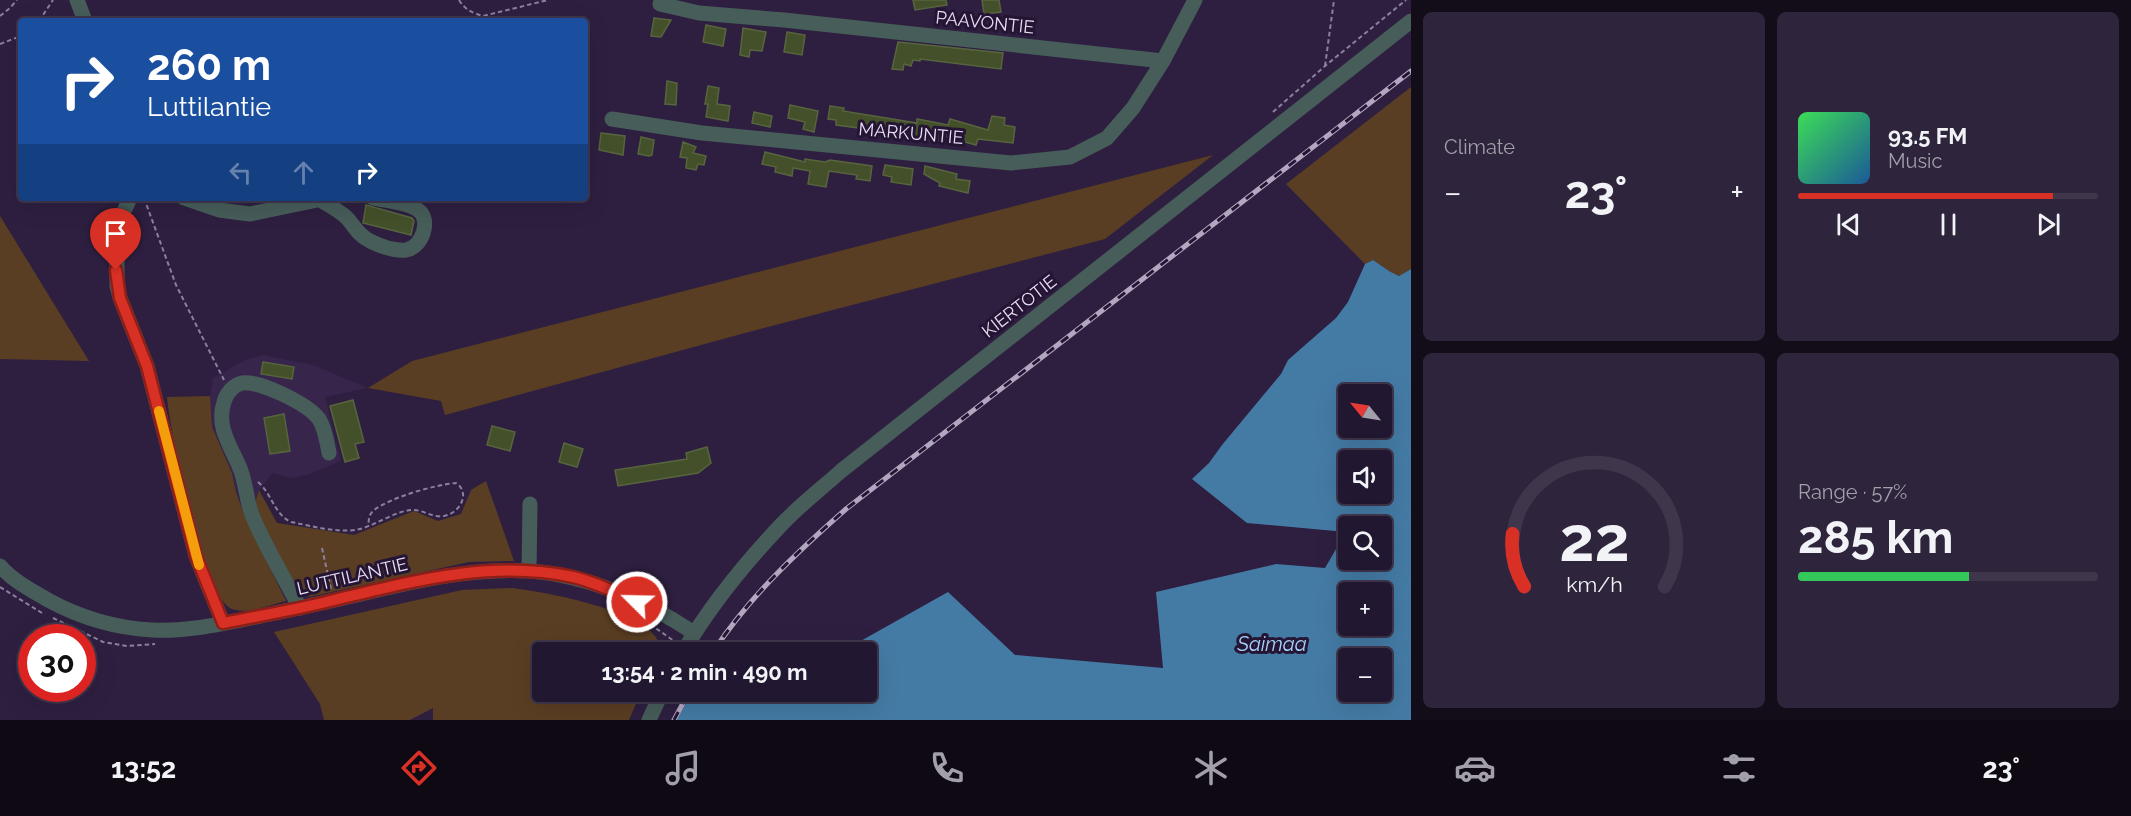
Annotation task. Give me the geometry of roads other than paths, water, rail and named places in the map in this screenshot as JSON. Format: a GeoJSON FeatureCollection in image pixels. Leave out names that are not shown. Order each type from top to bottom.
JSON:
{"type":"FeatureCollection","features":[{"type":"Feature","properties":{"kind":"street"},"geometry":{"type":"LineString","coordinates":[[78,0],[84,18]]}},
{"type":"Feature","properties":{"kind":"street","name":"MARKUNTIE"},"geometry":{"type":"LineString","coordinates":[[612,118],[702,133],[1011,163],[1070,157],[1107,138],[1133,108],[1163,61],[1195,0]]}},
{"type":"Feature","properties":{"kind":"street","name":"PAAVONTIE"},"geometry":{"type":"LineString","coordinates":[[660,4],[699,13],[796,21],[1163,61]]}},
{"type":"Feature","properties":{"kind":"street","name":"KIERTOTIE"},"geometry":{"type":"LineString","coordinates":[[689,642],[736,576],[783,522],[841,471],[1411,21]]}},
{"type":"Feature","properties":{"kind":"street"},"geometry":{"type":"LineString","coordinates":[[129,201],[121,218],[117,239],[117,286],[147,366],[196,556],[223,623]]}},
{"type":"Feature","properties":{"kind":"street"},"geometry":{"type":"LineString","coordinates":[[193,201],[219,210],[250,214],[314,201]]}},
{"type":"Feature","properties":{"kind":"street"},"geometry":{"type":"LineString","coordinates":[[326,201],[369,241],[408,250],[416,245],[421,237],[425,224],[423,215],[420,210],[413,207],[386,201]]}},
{"type":"Feature","properties":{"kind":"street"},"geometry":{"type":"LineString","coordinates":[[300,608],[252,516],[242,474],[225,437],[221,417],[229,390],[241,383],[254,384],[296,399],[320,420],[329,453]]}},
{"type":"Feature","properties":{"kind":"street"},"geometry":{"type":"LineString","coordinates":[[529,571],[530,504]]}},
{"type":"Feature","properties":{"kind":"street","name":"LUTTILANTIE"},"geometry":{"type":"LineString","coordinates":[[0,566],[27,588],[64,608],[126,627],[153,630],[180,630],[223,623],[300,608],[416,580],[457,574],[529,571],[596,584],[637,602],[694,633]]}},
{"type":"Feature","properties":{"kind":"street"},"geometry":{"type":"LineString","coordinates":[[649,720],[657,702]]}},
{"type":"Feature","properties":{"kind":"water","name":"Saimaa"},"geometry":{"type":"Polygon","coordinates":[[[1373,260],[1399,276],[1411,269],[1411,720],[676,720],[687,702],[877,702],[877,642],[859,642],[948,592],[1015,655],[1163,668],[1156,592],[1276,564],[1325,568],[1338,546],[1338,570],[1392,570],[1392,516],[1338,516],[1338,531],[1247,523],[1192,479],[1209,463],[1281,374],[1288,360],[1336,318],[1348,302],[1365,264],[1373,260]]]}},
{"type":"Feature","properties":{"kind":"railway"},"geometry":{"type":"LineString","coordinates":[[720,642],[742,612],[775,576],[846,509],[1411,71]]}},
{"type":"Feature","properties":{"kind":"railway"},"geometry":{"type":"LineString","coordinates":[[674,720],[684,702]]}}]}
